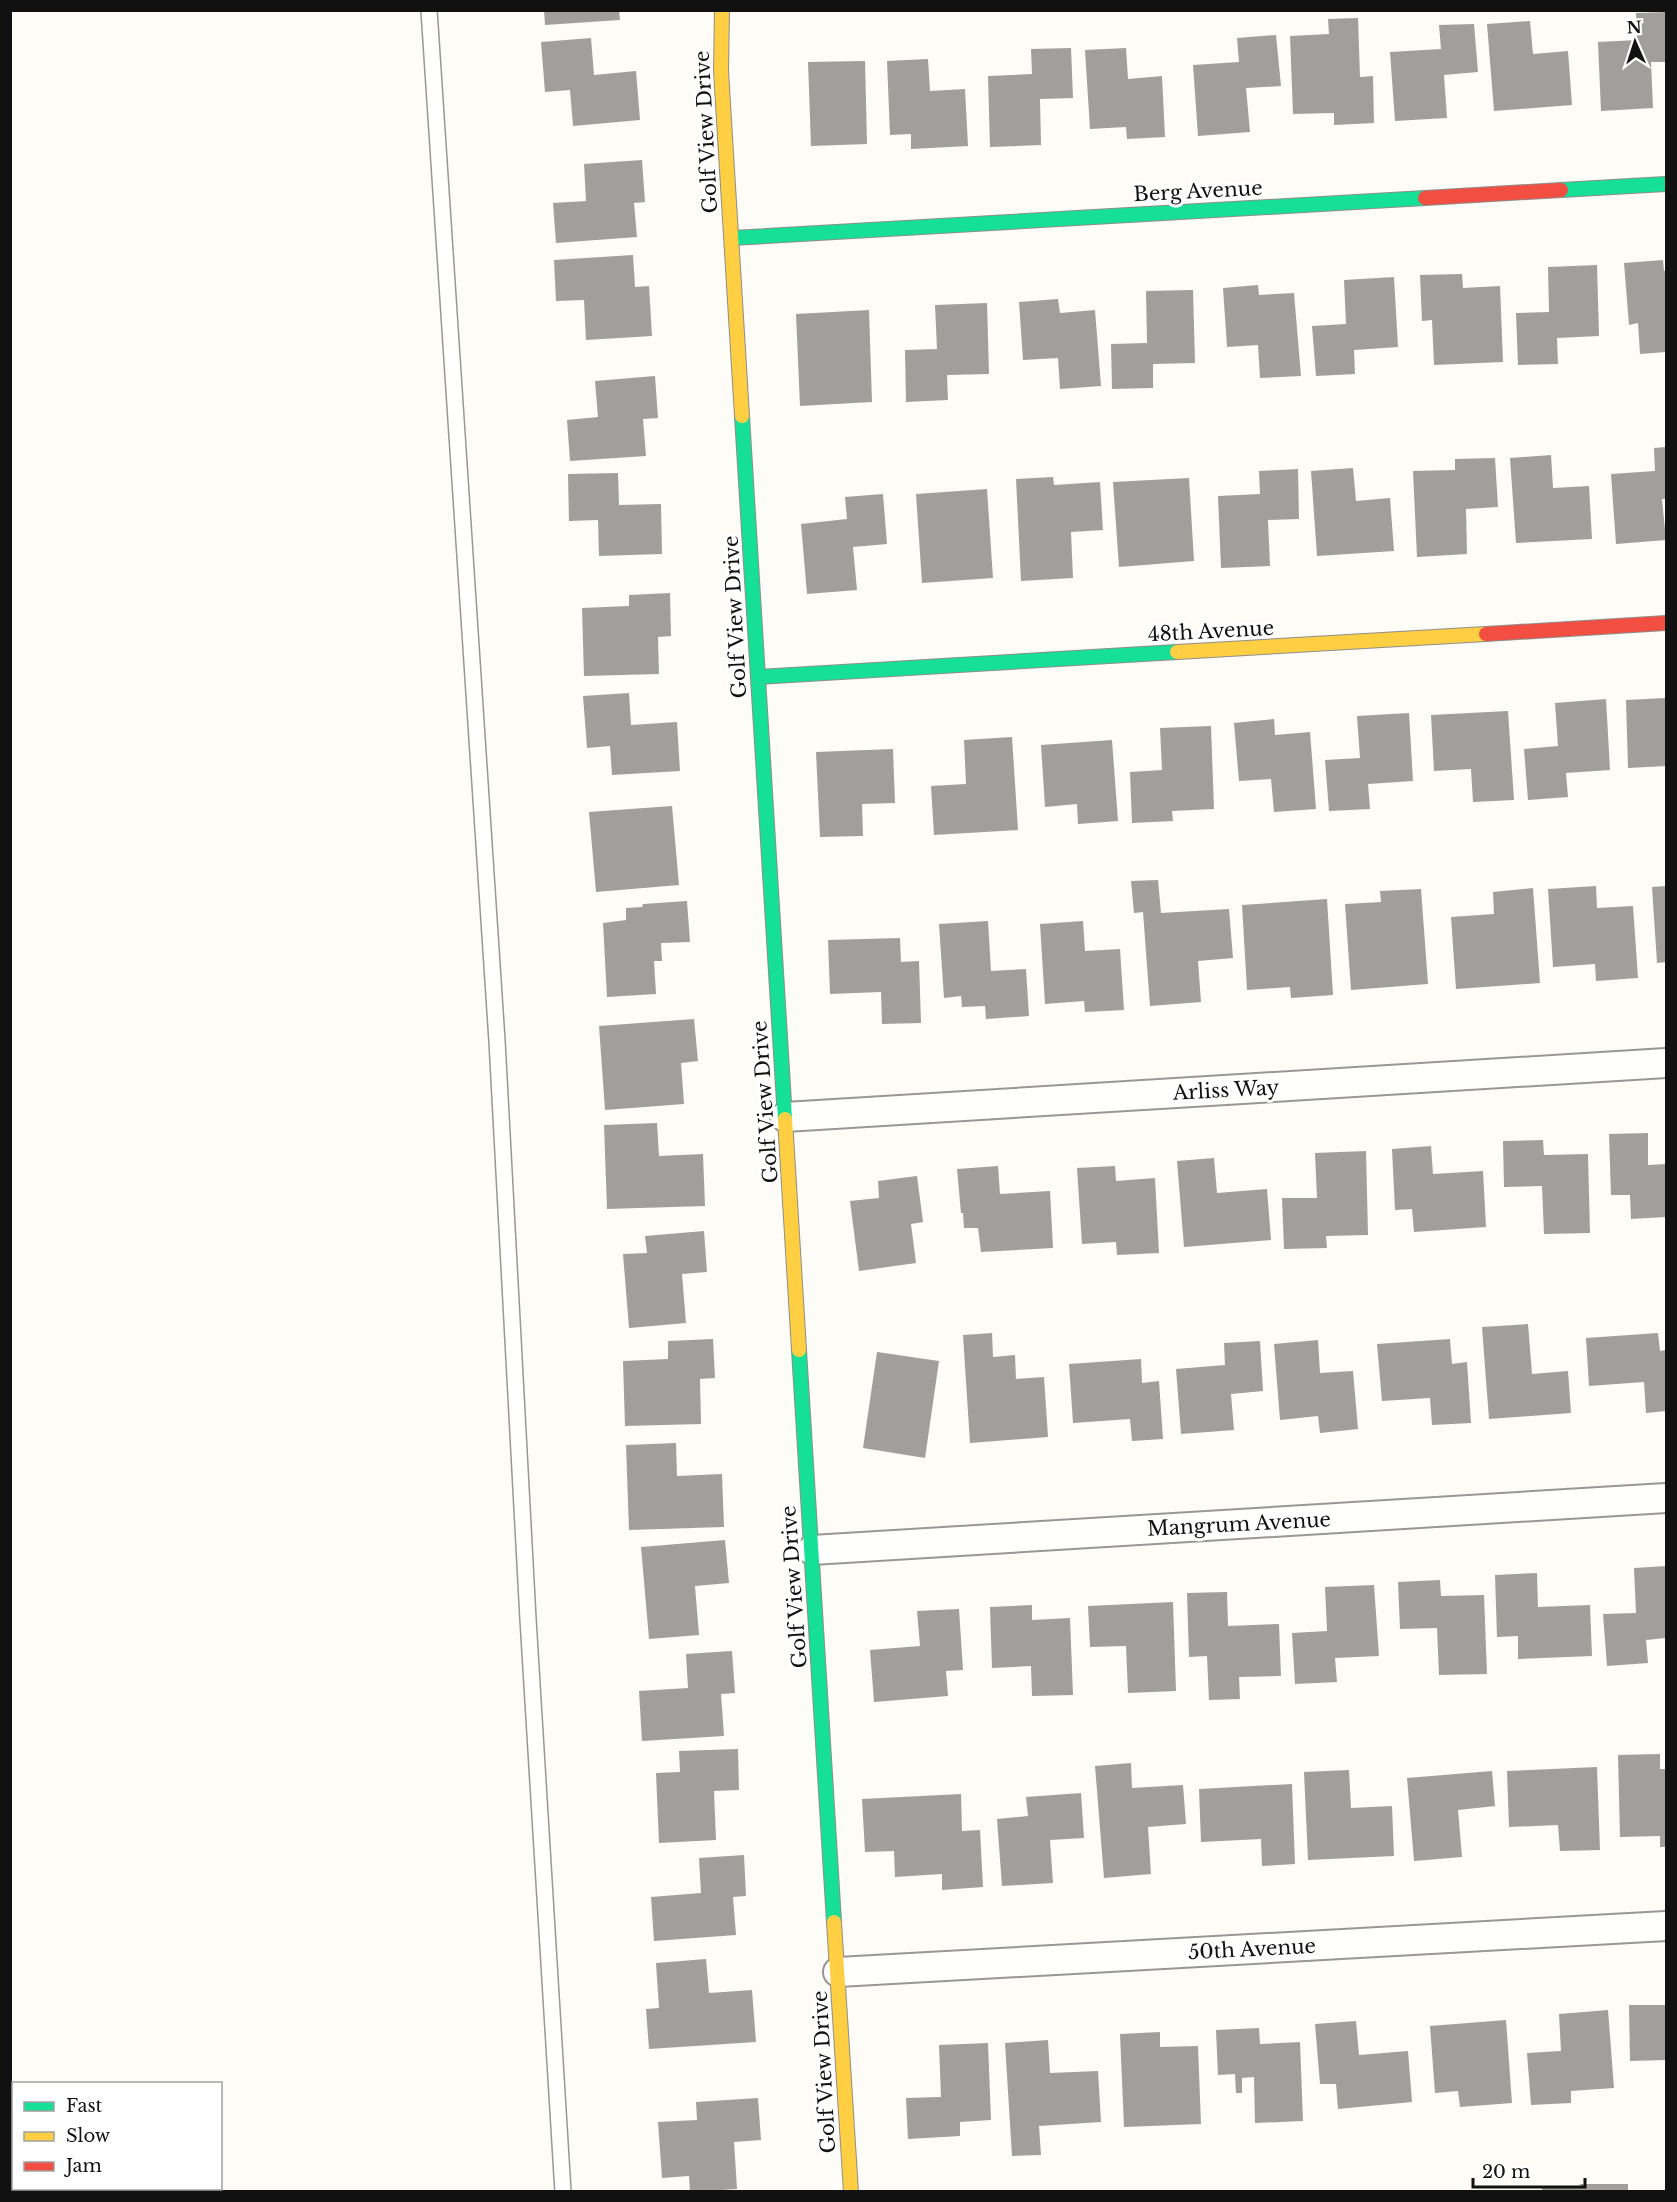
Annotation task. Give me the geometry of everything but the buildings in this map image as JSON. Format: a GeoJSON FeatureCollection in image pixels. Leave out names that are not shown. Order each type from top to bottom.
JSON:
{"type":"FeatureCollection","features":[{"type":"Feature","properties":{"kind":"street","name":"Golf View Drive"},"geometry":{"type":"LineString","coordinates":[[722,10],[721,71],[851,2192]]}},
{"type":"Feature","properties":{"kind":"street","name":"Berg Avenue"},"geometry":{"type":"LineString","coordinates":[[732,238],[1666,184]]}},
{"type":"Feature","properties":{"kind":"street","name":"48th Avenue"},"geometry":{"type":"LineString","coordinates":[[758,677],[1666,623]]}},
{"type":"Feature","properties":{"kind":"street","name":"Arliss Way"},"geometry":{"type":"LineString","coordinates":[[785,1116],[1666,1063]]}},
{"type":"Feature","properties":{"kind":"street","name":"Mangrum Avenue"},"geometry":{"type":"LineString","coordinates":[[812,1550],[1666,1498]]}},
{"type":"Feature","properties":{"kind":"street","name":"50th Avenue"},"geometry":{"type":"LineString","coordinates":[[838,1971],[1666,1926]]}},
{"type":"Feature","properties":{"kind":"lane"},"geometry":{"type":"LineString","coordinates":[[429,10],[498,1053],[528,1619],[563,2192]]}},
{"type":"Feature","properties":{"kind":"traffic: fast"},"geometry":{"type":"LineString","coordinates":[[1561,190],[1666,184]]}},
{"type":"Feature","properties":{"kind":"traffic: fast"},"geometry":{"type":"LineString","coordinates":[[732,238],[1425,198]]}},
{"type":"Feature","properties":{"kind":"traffic: fast"},"geometry":{"type":"LineString","coordinates":[[742,416],[785,1119]]}},
{"type":"Feature","properties":{"kind":"traffic: fast"},"geometry":{"type":"LineString","coordinates":[[758,677],[1177,652]]}},
{"type":"Feature","properties":{"kind":"traffic: fast"},"geometry":{"type":"LineString","coordinates":[[799,1350],[834,1922]]}},
{"type":"Feature","properties":{"kind":"traffic: slow"},"geometry":{"type":"LineString","coordinates":[[722,10],[721,71],[742,416]]}},
{"type":"Feature","properties":{"kind":"traffic: slow"},"geometry":{"type":"LineString","coordinates":[[1177,652],[1486,634]]}},
{"type":"Feature","properties":{"kind":"traffic: slow"},"geometry":{"type":"LineString","coordinates":[[785,1119],[799,1350]]}},
{"type":"Feature","properties":{"kind":"traffic: slow"},"geometry":{"type":"LineString","coordinates":[[834,1922],[851,2192]]}},
{"type":"Feature","properties":{"kind":"traffic: jam"},"geometry":{"type":"LineString","coordinates":[[1425,198],[1561,190]]}},
{"type":"Feature","properties":{"kind":"traffic: jam"},"geometry":{"type":"LineString","coordinates":[[1486,634],[1666,623]]}}]}
